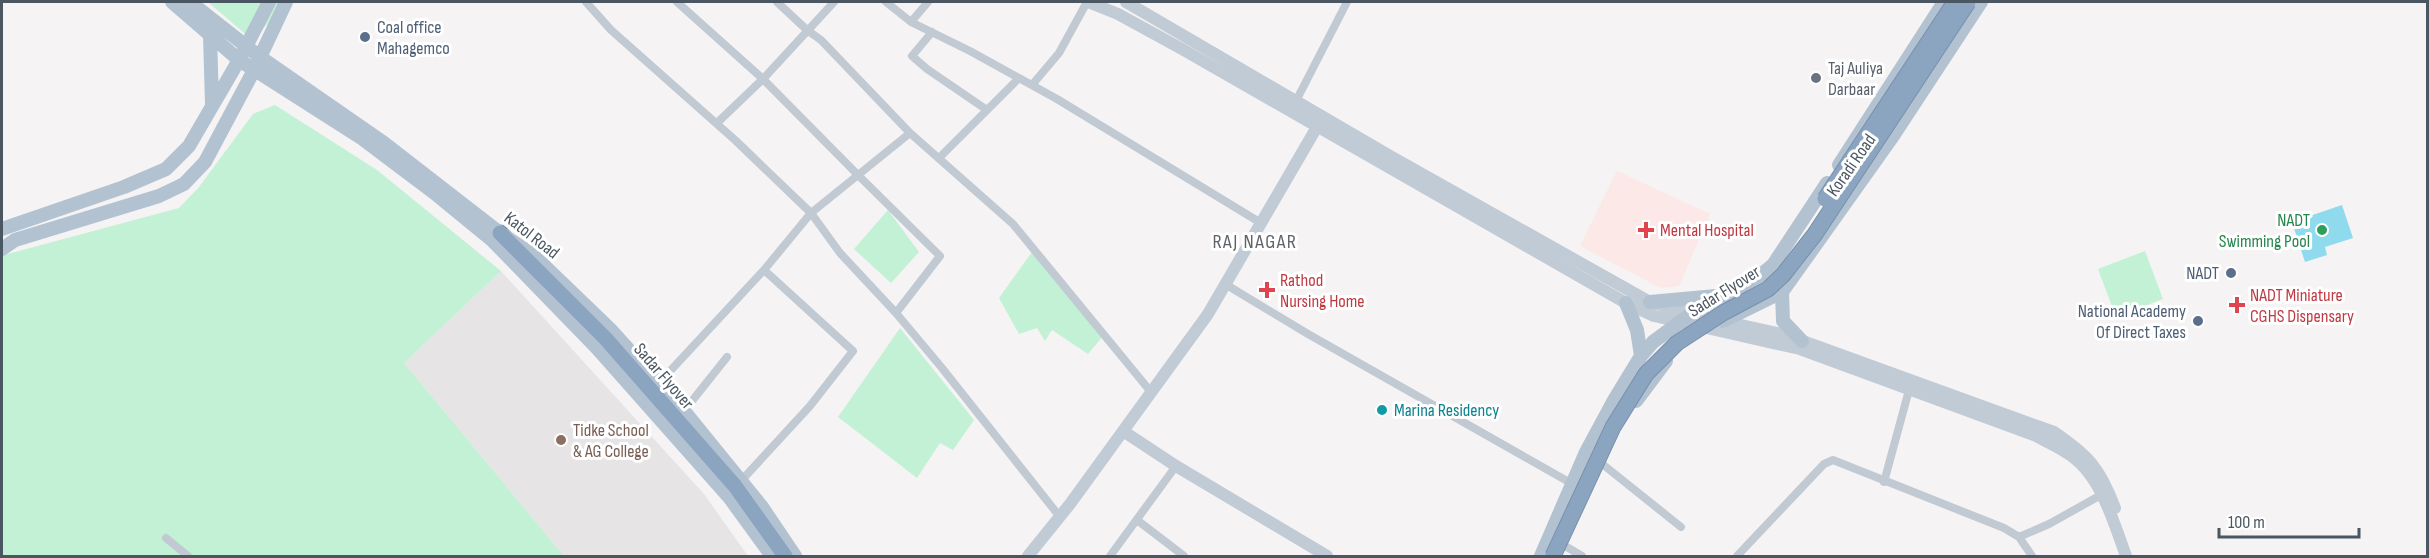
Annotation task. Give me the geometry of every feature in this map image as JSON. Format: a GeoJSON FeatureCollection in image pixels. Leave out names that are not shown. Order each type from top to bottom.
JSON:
{"type":"FeatureCollection","features":[{"type":"Feature","properties":{"kind":"highway","name":"Sadar Flyover"},"geometry":{"type":"LineString","coordinates":[[1547,556],[1610,422],[1641,369],[1668,341],[1697,320],[1765,282],[1784,264],[1861,142],[1955,2]]}},
{"type":"Feature","properties":{"kind":"highway","name":"Sadar Flyover"},"geometry":{"type":"LineString","coordinates":[[1553,556],[1613,427],[1646,374],[1677,343],[1723,313],[1768,289],[1783,275],[1815,234],[1968,2]]}},
{"type":"Feature","properties":{"kind":"highway","name":"Sadar Flyover"},"geometry":{"type":"LineString","coordinates":[[496,237],[506,249],[525,262],[606,339],[735,486],[785,556]]}},
{"type":"Feature","properties":{"kind":"highway","name":"Sadar Flyover"},"geometry":{"type":"LineString","coordinates":[[525,262],[602,344],[731,489],[779,556]]}},
{"type":"Feature","properties":{"kind":"main road","name":"Katol Road"},"geometry":{"type":"LineString","coordinates":[[172,2],[239,60],[257,64]]}},
{"type":"Feature","properties":{"kind":"main road","name":"Katol Road"},"geometry":{"type":"LineString","coordinates":[[190,2],[245,46],[257,64],[496,237],[532,254],[610,329],[684,411],[762,507],[795,556]]}},
{"type":"Feature","properties":{"kind":"main road"},"geometry":{"type":"LineString","coordinates":[[2,229],[124,187],[166,169],[189,146],[239,60],[269,2]]}},
{"type":"Feature","properties":{"kind":"main road"},"geometry":{"type":"LineString","coordinates":[[2,249],[15,240],[159,196],[184,184],[205,162],[257,64],[286,2]]}},
{"type":"Feature","properties":{"kind":"main road"},"geometry":{"type":"LineString","coordinates":[[1087,2],[1118,14],[1296,116],[1320,121],[1390,156],[1650,302],[1802,341],[2034,435],[2066,440],[2080,450],[2103,477],[2134,556]]}},
{"type":"Feature","properties":{"kind":"main road"},"geometry":{"type":"LineString","coordinates":[[1126,2],[1296,101],[1320,121],[1626,303],[1654,316],[1800,349],[1910,385]]}},
{"type":"Feature","properties":{"kind":"main road","name":"Koradi Road"},"geometry":{"type":"LineString","coordinates":[[1680,322],[1761,276],[1773,265],[1944,2]]}},
{"type":"Feature","properties":{"kind":"main road","name":"Koradi Road"},"geometry":{"type":"LineString","coordinates":[[1708,328],[1782,292],[1888,144],[1981,2]]}},
{"type":"Feature","properties":{"kind":"main road"},"geometry":{"type":"LineString","coordinates":[[210,35],[212,106]]}},
{"type":"Feature","properties":{"kind":"main road"},"geometry":{"type":"LineString","coordinates":[[1028,556],[1060,517],[1208,314],[1320,121]]}},
{"type":"Feature","properties":{"kind":"main road","name":"Katol Road"},"geometry":{"type":"LineString","coordinates":[[496,237],[729,496],[772,556]]}},
{"type":"Feature","properties":{"kind":"main road"},"geometry":{"type":"LineString","coordinates":[[1782,292],[1782,321],[1802,341]]}},
{"type":"Feature","properties":{"kind":"main road"},"geometry":{"type":"LineString","coordinates":[[1650,302],[1725,295]]}},
{"type":"Feature","properties":{"kind":"main road"},"geometry":{"type":"LineString","coordinates":[[1626,303],[1637,330],[1641,356]]}},
{"type":"Feature","properties":{"kind":"main road"},"geometry":{"type":"LineString","coordinates":[[1540,556],[1586,452],[1613,402],[1641,356],[1653,342],[1680,322]]}},
{"type":"Feature","properties":{"kind":"main road"},"geometry":{"type":"LineString","coordinates":[[1563,551],[1601,463],[1627,414],[1668,358],[1708,328]]}},
{"type":"Feature","properties":{"kind":"main road"},"geometry":{"type":"LineString","coordinates":[[1123,430],[1176,466],[1327,556]]}},
{"type":"Feature","properties":{"kind":"main road"},"geometry":{"type":"LineString","coordinates":[[2066,440],[2069,454],[2088,473],[2101,495],[2126,556]]}},
{"type":"Feature","properties":{"kind":"street"},"geometry":{"type":"LineString","coordinates":[[586,2],[610,30],[717,123],[811,213],[840,253],[896,313],[1060,517]]}},
{"type":"Feature","properties":{"kind":"street"},"geometry":{"type":"LineString","coordinates":[[677,2],[763,79],[940,256],[896,313]]}},
{"type":"Feature","properties":{"kind":"street"},"geometry":{"type":"LineString","coordinates":[[777,2],[821,40],[910,133],[1013,224],[1152,392]]}},
{"type":"Feature","properties":{"kind":"street"},"geometry":{"type":"LineString","coordinates":[[717,123],[763,79],[834,2]]}},
{"type":"Feature","properties":{"kind":"street"},"geometry":{"type":"LineString","coordinates":[[886,2],[911,22],[1032,85],[1261,223]]}},
{"type":"Feature","properties":{"kind":"street"},"geometry":{"type":"LineString","coordinates":[[911,22],[928,2]]}},
{"type":"Feature","properties":{"kind":"street"},"geometry":{"type":"LineString","coordinates":[[1032,85],[1059,53],[1087,2]]}},
{"type":"Feature","properties":{"kind":"street"},"geometry":{"type":"LineString","coordinates":[[1296,101],[1347,2]]}},
{"type":"Feature","properties":{"kind":"street"},"geometry":{"type":"LineString","coordinates":[[932,32],[912,56],[987,110]]}},
{"type":"Feature","properties":{"kind":"street"},"geometry":{"type":"LineString","coordinates":[[939,158],[1018,79]]}},
{"type":"Feature","properties":{"kind":"street"},"geometry":{"type":"LineString","coordinates":[[658,384],[764,270],[811,213],[910,133]]}},
{"type":"Feature","properties":{"kind":"street"},"geometry":{"type":"LineString","coordinates":[[741,480],[810,406],[853,351],[764,270]]}},
{"type":"Feature","properties":{"kind":"street"},"geometry":{"type":"LineString","coordinates":[[1225,284],[1587,494]]}},
{"type":"Feature","properties":{"kind":"street"},"geometry":{"type":"LineString","coordinates":[[684,411],[727,357]]}},
{"type":"Feature","properties":{"kind":"street"},"geometry":{"type":"LineString","coordinates":[[1884,482],[1910,385]]}},
{"type":"Feature","properties":{"kind":"street"},"geometry":{"type":"LineString","coordinates":[[1737,556],[1824,464],[1833,460],[2004,528],[2019,537],[2032,556]]}},
{"type":"Feature","properties":{"kind":"street"},"geometry":{"type":"LineString","coordinates":[[1601,463],[1682,527]]}},
{"type":"Feature","properties":{"kind":"street"},"geometry":{"type":"LineString","coordinates":[[1110,556],[1176,466]]}},
{"type":"Feature","properties":{"kind":"street"},"geometry":{"type":"LineString","coordinates":[[2019,537],[2049,524],[2101,495]]}},
{"type":"Feature","properties":{"kind":"street"},"geometry":{"type":"LineString","coordinates":[[1137,520],[1184,556]]}},
{"type":"Feature","properties":{"kind":"street"},"geometry":{"type":"LineString","coordinates":[[166,538],[188,556]]}},
{"type":"Feature","properties":{"kind":"street"},"geometry":{"type":"LineString","coordinates":[[1563,551],[1582,556]]}},
{"type":"Feature","properties":{"kind":"shaded area","name":"Mental Hospital"},"geometry":{"type":"Polygon","coordinates":[[[1617,171],[1710,214],[1679,286],[1661,288],[1580,246],[1617,171]]]}},
{"type":"Feature","properties":{"kind":"shaded area","name":"Tidke School & AG College"},"geometry":{"type":"Polygon","coordinates":[[[501,271],[704,494],[748,556],[564,556],[404,363],[501,271]]]}},
{"type":"Feature","properties":{"kind":"green space"},"geometry":{"type":"Polygon","coordinates":[[[208,2],[292,2],[251,39],[208,2]]]}},
{"type":"Feature","properties":{"kind":"green space"},"geometry":{"type":"Polygon","coordinates":[[[275,105],[377,170],[501,271],[404,363],[564,556],[2,556],[2,258],[4,255],[179,208],[199,187],[253,114],[275,105]]]}},
{"type":"Feature","properties":{"kind":"green space"},"geometry":{"type":"Polygon","coordinates":[[[888,210],[919,252],[891,283],[854,249],[888,210]]]}},
{"type":"Feature","properties":{"kind":"green space"},"geometry":{"type":"Polygon","coordinates":[[[2145,251],[2163,299],[2116,317],[2098,269],[2145,251]]]}},
{"type":"Feature","properties":{"kind":"green space"},"geometry":{"type":"Polygon","coordinates":[[[1032,252],[1103,336],[1088,354],[1052,330],[1045,341],[1037,328],[1019,334],[999,298],[1032,252]]]}},
{"type":"Feature","properties":{"kind":"green space"},"geometry":{"type":"Polygon","coordinates":[[[900,328],[974,420],[953,450],[940,443],[917,478],[838,417],[900,328]]]}},
{"type":"Feature","properties":{"kind":"water","name":"NADT Swimming Pool"},"geometry":{"type":"Polygon","coordinates":[[[2342,205],[2353,238],[2325,247],[2327,255],[2305,262],[2292,222],[2342,205]]]}},
{"type":"Feature","properties":{"kind":"place","name":"Coal office Mahagemco"},"geometry":{"type":"Point","coordinates":[365,37]}},
{"type":"Feature","properties":{"kind":"place","name":"Taj Auliya Darbaar"},"geometry":{"type":"Point","coordinates":[1816,78]}},
{"type":"Feature","properties":{"kind":"place","name":"Mental Hospital"},"geometry":{"type":"Point","coordinates":[1646,230]}},
{"type":"Feature","properties":{"kind":"place","name":"NADT Swimming Pool"},"geometry":{"type":"Point","coordinates":[2322,230]}},
{"type":"Feature","properties":{"kind":"place","name":"NADT"},"geometry":{"type":"Point","coordinates":[2231,273]}},
{"type":"Feature","properties":{"kind":"place","name":"Rathod Nursing Home"},"geometry":{"type":"Point","coordinates":[1267,290]}},
{"type":"Feature","properties":{"kind":"place","name":"NADT Miniature CGHS Dispensary"},"geometry":{"type":"Point","coordinates":[2237,305]}},
{"type":"Feature","properties":{"kind":"place","name":"National Academy Of Direct Taxes"},"geometry":{"type":"Point","coordinates":[2198,321]}},
{"type":"Feature","properties":{"kind":"place","name":"Marina Residency"},"geometry":{"type":"Point","coordinates":[1382,410]}},
{"type":"Feature","properties":{"kind":"place","name":"Tidke School & AG College"},"geometry":{"type":"Point","coordinates":[561,440]}},
{"type":"Feature","properties":{"kind":"district","name":"RAJ NAGAR"},"geometry":{"type":"Point","coordinates":[1255,241]}}]}
